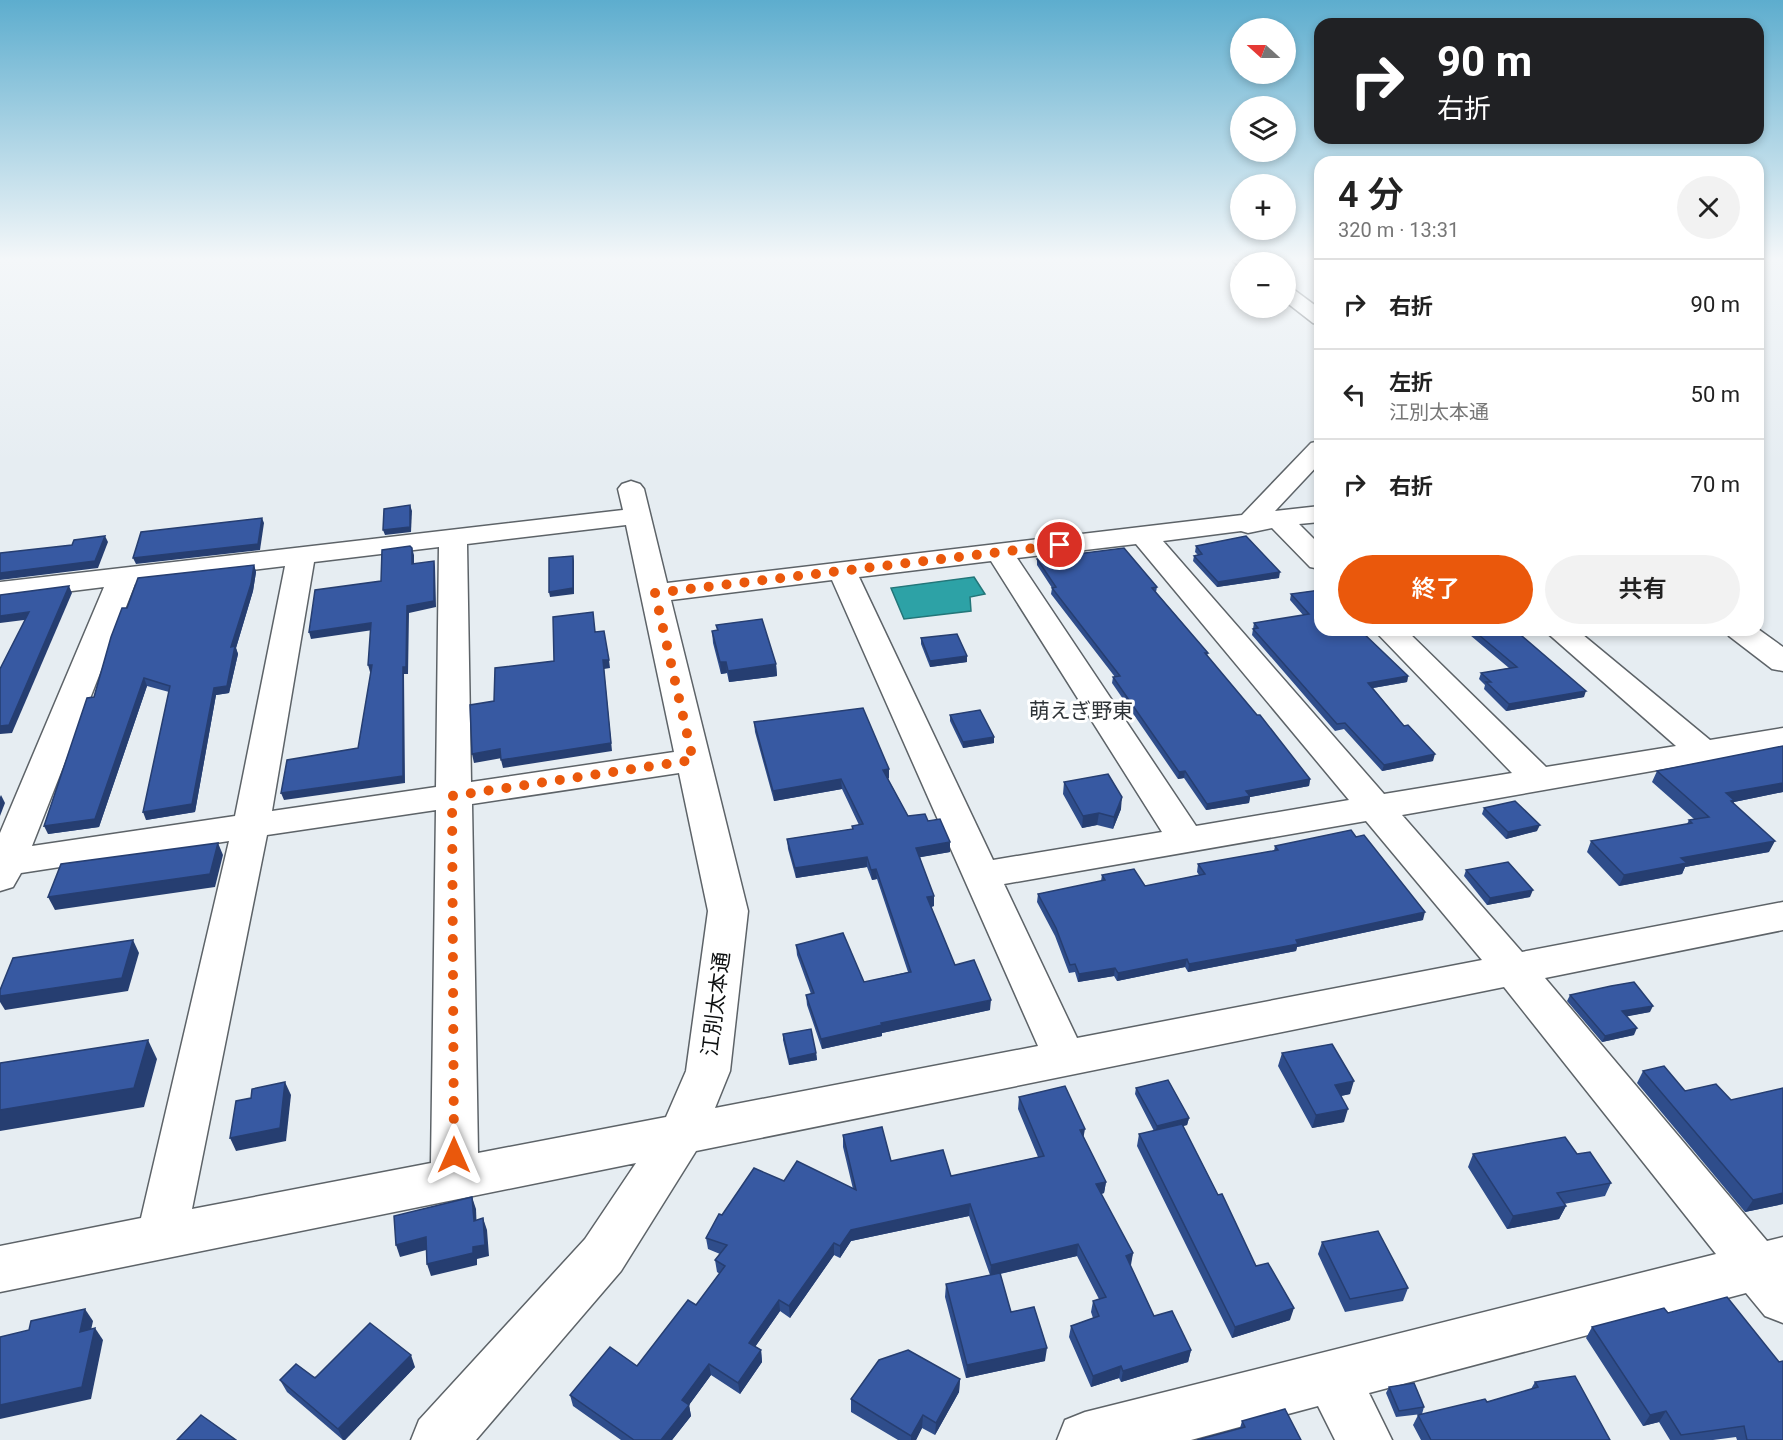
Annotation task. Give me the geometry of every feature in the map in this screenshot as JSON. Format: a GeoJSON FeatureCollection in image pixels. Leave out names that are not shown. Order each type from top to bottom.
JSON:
{"type":"FeatureCollection","features":[{"type":"Feature","properties":{"kind":"street"},"geometry":{"type":"LineString","coordinates":[[1248,525],[1314,454]]}},
{"type":"Feature","properties":{"kind":"street","name":"江別太本通"},"geometry":{"type":"LineString","coordinates":[[439,1440],[603,1255],[682,1133],[708,1071],[728,911],[634,502],[453,538]]}},
{"type":"Feature","properties":{"kind":"street"},"geometry":{"type":"LineString","coordinates":[[655,593],[1143,535],[1248,525],[1314,515]]}},
{"type":"Feature","properties":{"kind":"street"},"geometry":{"type":"LineString","coordinates":[[1279,519],[1314,555]]}},
{"type":"Feature","properties":{"kind":"street"},"geometry":{"type":"LineString","coordinates":[[1085,1440],[1332,1376],[1774,1275],[1143,535]]}},
{"type":"Feature","properties":{"kind":"street"},"geometry":{"type":"LineString","coordinates":[[0,591],[453,538],[452,796],[455,1179]]}},
{"type":"Feature","properties":{"kind":"street"},"geometry":{"type":"LineString","coordinates":[[999,552],[1186,840]]}},
{"type":"Feature","properties":{"kind":"street"},"geometry":{"type":"LineString","coordinates":[[162,1236],[251,825],[301,555]]}},
{"type":"Feature","properties":{"kind":"street"},"geometry":{"type":"LineString","coordinates":[[842,571],[1065,1058]]}},
{"type":"Feature","properties":{"kind":"street"},"geometry":{"type":"LineString","coordinates":[[2,867],[123,577]]}},
{"type":"Feature","properties":{"kind":"street"},"geometry":{"type":"LineString","coordinates":[[1395,636],[1539,780]]}},
{"type":"Feature","properties":{"kind":"street"},"geometry":{"type":"LineString","coordinates":[[1566,636],[1704,752]]}},
{"type":"Feature","properties":{"kind":"street"},"geometry":{"type":"LineString","coordinates":[[1748,636],[1783,662]]}},
{"type":"Feature","properties":{"kind":"street"},"geometry":{"type":"LineString","coordinates":[[981,875],[1783,738]]}},
{"type":"Feature","properties":{"kind":"street"},"geometry":{"type":"LineString","coordinates":[[2,867],[251,825],[693,760]]}},
{"type":"Feature","properties":{"kind":"street"},"geometry":{"type":"LineString","coordinates":[[0,1269],[1783,916]]}},
{"type":"Feature","properties":{"kind":"street"},"geometry":{"type":"LineString","coordinates":[[1332,1376],[1364,1440]]}},
{"type":"Feature","properties":{"kind":"water"},"geometry":{"type":"Polygon","coordinates":[[[974,577],[985,594],[970,597],[971,611],[904,619],[891,588],[974,577]]]}},
{"type":"Feature","properties":{"kind":"building"},"geometry":{"type":"Polygon","coordinates":[[[410,505],[410,527],[383,530],[384,509],[410,505]]]}},
{"type":"Feature","properties":{"kind":"building"},"geometry":{"type":"Polygon","coordinates":[[[262,518],[258,544],[133,558],[141,532],[262,518]]]}},
{"type":"Feature","properties":{"kind":"building"},"geometry":{"type":"Polygon","coordinates":[[[105,536],[95,561],[0,573],[0,553],[72,545],[74,540],[105,536]]]}},
{"type":"Feature","properties":{"kind":"building"},"geometry":{"type":"Polygon","coordinates":[[[1246,536],[1280,572],[1218,582],[1194,556],[1202,554],[1196,546],[1246,536]]]}},
{"type":"Feature","properties":{"kind":"building"},"geometry":{"type":"Polygon","coordinates":[[[410,546],[412,564],[434,561],[434,601],[407,606],[406,667],[403,667],[403,776],[281,793],[287,760],[358,748],[372,665],[368,665],[371,623],[309,632],[315,590],[381,581],[382,550],[410,546]]]}},
{"type":"Feature","properties":{"kind":"building"},"geometry":{"type":"Polygon","coordinates":[[[1124,548],[1157,587],[1152,588],[1257,715],[1260,715],[1310,779],[1246,791],[1250,796],[1207,804],[1185,771],[1179,772],[1113,677],[1120,676],[1052,588],[1056,587],[1037,559],[1124,548]]]}},
{"type":"Feature","properties":{"kind":"building"},"geometry":{"type":"Polygon","coordinates":[[[573,556],[573,588],[549,592],[549,558],[573,556]]]}},
{"type":"Feature","properties":{"kind":"building"},"geometry":{"type":"Polygon","coordinates":[[[254,565],[251,584],[231,647],[235,646],[227,686],[214,688],[192,804],[143,812],[170,686],[144,678],[95,819],[44,826],[87,698],[94,697],[111,637],[122,608],[127,608],[138,578],[254,565]]]}},
{"type":"Feature","properties":{"kind":"building"},"geometry":{"type":"Polygon","coordinates":[[[69,586],[9,725],[0,726],[0,669],[29,612],[0,616],[0,595],[69,586]]]}},
{"type":"Feature","properties":{"kind":"building"},"geometry":{"type":"Polygon","coordinates":[[[1314,591],[1314,636],[1366,636],[1408,676],[1368,683],[1404,726],[1408,725],[1435,754],[1384,765],[1345,723],[1337,724],[1253,629],[1258,628],[1254,623],[1309,614],[1291,594],[1314,591]]]}},
{"type":"Feature","properties":{"kind":"building"},"geometry":{"type":"Polygon","coordinates":[[[593,612],[595,632],[604,631],[609,660],[603,660],[611,743],[501,760],[500,749],[472,754],[470,705],[494,701],[495,668],[554,661],[553,617],[593,612]]]}},
{"type":"Feature","properties":{"kind":"building"},"geometry":{"type":"Polygon","coordinates":[[[762,619],[776,664],[728,671],[726,662],[720,662],[712,631],[718,630],[716,625],[762,619]]]}},
{"type":"Feature","properties":{"kind":"building"},"geometry":{"type":"Polygon","coordinates":[[[957,634],[967,656],[930,661],[921,638],[957,634]]]}},
{"type":"Feature","properties":{"kind":"building"},"geometry":{"type":"Polygon","coordinates":[[[1480,636],[1522,636],[1586,691],[1509,704],[1486,682],[1491,682],[1481,673],[1517,667],[1480,636]]]}},
{"type":"Feature","properties":{"kind":"building"},"geometry":{"type":"Polygon","coordinates":[[[863,708],[889,769],[883,770],[908,816],[925,814],[928,821],[940,819],[950,842],[916,848],[934,896],[927,897],[955,965],[974,960],[991,1000],[881,1023],[882,1025],[821,1039],[806,995],[814,993],[796,945],[843,933],[864,982],[911,972],[876,869],[871,870],[867,857],[795,868],[787,839],[853,829],[852,826],[863,824],[841,779],[773,791],[754,722],[863,708]]]}},
{"type":"Feature","properties":{"kind":"building"},"geometry":{"type":"Polygon","coordinates":[[[980,710],[994,737],[963,742],[950,715],[980,710]]]}},
{"type":"Feature","properties":{"kind":"building"},"geometry":{"type":"Polygon","coordinates":[[[1783,746],[1783,783],[1726,793],[1734,800],[1731,801],[1775,841],[1681,858],[1687,863],[1624,875],[1591,841],[1692,823],[1689,820],[1709,817],[1657,771],[1783,746]]]}},
{"type":"Feature","properties":{"kind":"building"},"geometry":{"type":"Polygon","coordinates":[[[1108,774],[1122,797],[1114,817],[1099,813],[1083,816],[1064,782],[1108,774]]]}},
{"type":"Feature","properties":{"kind":"building"},"geometry":{"type":"Polygon","coordinates":[[[1515,801],[1540,825],[1508,832],[1484,808],[1515,801]]]}},
{"type":"Feature","properties":{"kind":"building"},"geometry":{"type":"Polygon","coordinates":[[[1351,830],[1356,837],[1364,835],[1425,912],[1296,940],[1298,944],[1189,964],[1187,959],[1118,973],[1115,968],[1079,974],[1075,964],[1070,965],[1056,928],[1038,894],[1105,880],[1102,875],[1134,869],[1145,886],[1205,874],[1198,864],[1278,850],[1275,846],[1351,830]]]}},
{"type":"Feature","properties":{"kind":"building"},"geometry":{"type":"Polygon","coordinates":[[[218,843],[210,874],[48,897],[61,864],[218,843]]]}},
{"type":"Feature","properties":{"kind":"building"},"geometry":{"type":"Polygon","coordinates":[[[1508,862],[1533,890],[1490,898],[1466,870],[1508,862]]]}},
{"type":"Feature","properties":{"kind":"building"},"geometry":{"type":"Polygon","coordinates":[[[133,940],[122,978],[0,996],[0,990],[13,958],[133,940]]]}},
{"type":"Feature","properties":{"kind":"building"},"geometry":{"type":"Polygon","coordinates":[[[1634,982],[1653,1006],[1622,1011],[1637,1028],[1605,1036],[1570,995],[1611,986],[1634,982]]]}},
{"type":"Feature","properties":{"kind":"building"},"geometry":{"type":"Polygon","coordinates":[[[811,1029],[816,1053],[789,1059],[783,1034],[811,1029]]]}},
{"type":"Feature","properties":{"kind":"building"},"geometry":{"type":"Polygon","coordinates":[[[148,1040],[134,1088],[0,1110],[0,1063],[148,1040]]]}},
{"type":"Feature","properties":{"kind":"building"},"geometry":{"type":"Polygon","coordinates":[[[1332,1044],[1354,1081],[1335,1085],[1348,1109],[1316,1115],[1282,1053],[1332,1044]]]}},
{"type":"Feature","properties":{"kind":"building"},"geometry":{"type":"Polygon","coordinates":[[[1664,1066],[1685,1091],[1716,1084],[1731,1100],[1783,1088],[1783,1193],[1753,1200],[1643,1071],[1664,1066]]]}},
{"type":"Feature","properties":{"kind":"building"},"geometry":{"type":"Polygon","coordinates":[[[1168,1080],[1189,1118],[1157,1126],[1136,1088],[1168,1080]]]}},
{"type":"Feature","properties":{"kind":"building"},"geometry":{"type":"Polygon","coordinates":[[[285,1082],[280,1128],[230,1138],[236,1101],[251,1098],[252,1089],[285,1082]]]}},
{"type":"Feature","properties":{"kind":"building"},"geometry":{"type":"Polygon","coordinates":[[[1065,1086],[1085,1129],[1080,1130],[1106,1182],[1096,1184],[1133,1253],[1126,1256],[1154,1316],[1172,1311],[1191,1350],[1123,1371],[1121,1366],[1093,1376],[1071,1326],[1099,1316],[1093,1301],[1106,1297],[1078,1244],[991,1265],[970,1204],[851,1230],[840,1246],[834,1243],[789,1306],[779,1300],[749,1343],[761,1350],[738,1383],[709,1364],[682,1400],[689,1405],[661,1440],[634,1440],[570,1395],[610,1347],[637,1366],[688,1300],[696,1305],[725,1266],[715,1260],[727,1245],[706,1238],[719,1214],[722,1215],[754,1168],[784,1181],[797,1161],[856,1190],[843,1135],[882,1127],[891,1161],[943,1150],[951,1176],[1044,1156],[1019,1097],[1065,1086]]]}},
{"type":"Feature","properties":{"kind":"building"},"geometry":{"type":"Polygon","coordinates":[[[1182,1124],[1218,1195],[1222,1194],[1256,1266],[1268,1263],[1294,1308],[1235,1327],[1139,1134],[1182,1124]]]}},
{"type":"Feature","properties":{"kind":"building"},"geometry":{"type":"Polygon","coordinates":[[[1565,1137],[1577,1154],[1590,1152],[1611,1183],[1557,1193],[1566,1206],[1513,1216],[1473,1154],[1565,1137]]]}},
{"type":"Feature","properties":{"kind":"building"},"geometry":{"type":"Polygon","coordinates":[[[472,1197],[474,1221],[483,1218],[485,1245],[473,1247],[473,1253],[427,1264],[426,1237],[396,1245],[394,1216],[472,1197]]]}},
{"type":"Feature","properties":{"kind":"building"},"geometry":{"type":"Polygon","coordinates":[[[1378,1231],[1408,1288],[1350,1299],[1322,1242],[1378,1231]]]}},
{"type":"Feature","properties":{"kind":"building"},"geometry":{"type":"Polygon","coordinates":[[[1000,1273],[1011,1312],[1034,1307],[1047,1348],[967,1365],[946,1284],[1000,1273]]]}},
{"type":"Feature","properties":{"kind":"building"},"geometry":{"type":"Polygon","coordinates":[[[1727,1297],[1779,1362],[1783,1361],[1783,1440],[1747,1440],[1744,1426],[1681,1435],[1666,1411],[1650,1415],[1592,1327],[1664,1308],[1668,1313],[1727,1297]]]}},
{"type":"Feature","properties":{"kind":"building"},"geometry":{"type":"Polygon","coordinates":[[[85,1309],[80,1332],[95,1328],[82,1387],[0,1405],[0,1337],[29,1330],[31,1321],[85,1309]]]}},
{"type":"Feature","properties":{"kind":"building"},"geometry":{"type":"Polygon","coordinates":[[[370,1323],[411,1355],[338,1429],[280,1380],[296,1364],[315,1378],[370,1323]]]}},
{"type":"Feature","properties":{"kind":"building"},"geometry":{"type":"Polygon","coordinates":[[[908,1350],[960,1379],[936,1423],[923,1415],[911,1436],[851,1399],[879,1360],[908,1350]]]}},
{"type":"Feature","properties":{"kind":"building"},"geometry":{"type":"Polygon","coordinates":[[[1575,1376],[1610,1440],[1431,1440],[1418,1415],[1485,1399],[1487,1402],[1538,1387],[1535,1382],[1575,1376]]]}},
{"type":"Feature","properties":{"kind":"building"},"geometry":{"type":"Polygon","coordinates":[[[1414,1383],[1424,1407],[1399,1411],[1389,1387],[1414,1383]]]}},
{"type":"Feature","properties":{"kind":"building"},"geometry":{"type":"Polygon","coordinates":[[[1285,1409],[1301,1440],[1197,1440],[1245,1427],[1242,1421],[1285,1409]]]}},
{"type":"Feature","properties":{"kind":"building"},"geometry":{"type":"Polygon","coordinates":[[[201,1415],[236,1440],[177,1440],[201,1415]]]}},
{"type":"Feature","properties":{"kind":"district","name":"萌えぎ野東"},"geometry":{"type":"Point","coordinates":[1081,711]}},
{"type":"Feature","properties":{"kind":"route"},"geometry":{"type":"LineString","coordinates":[[454,1155],[452,796],[693,760],[655,593],[1060,545]]}}]}
